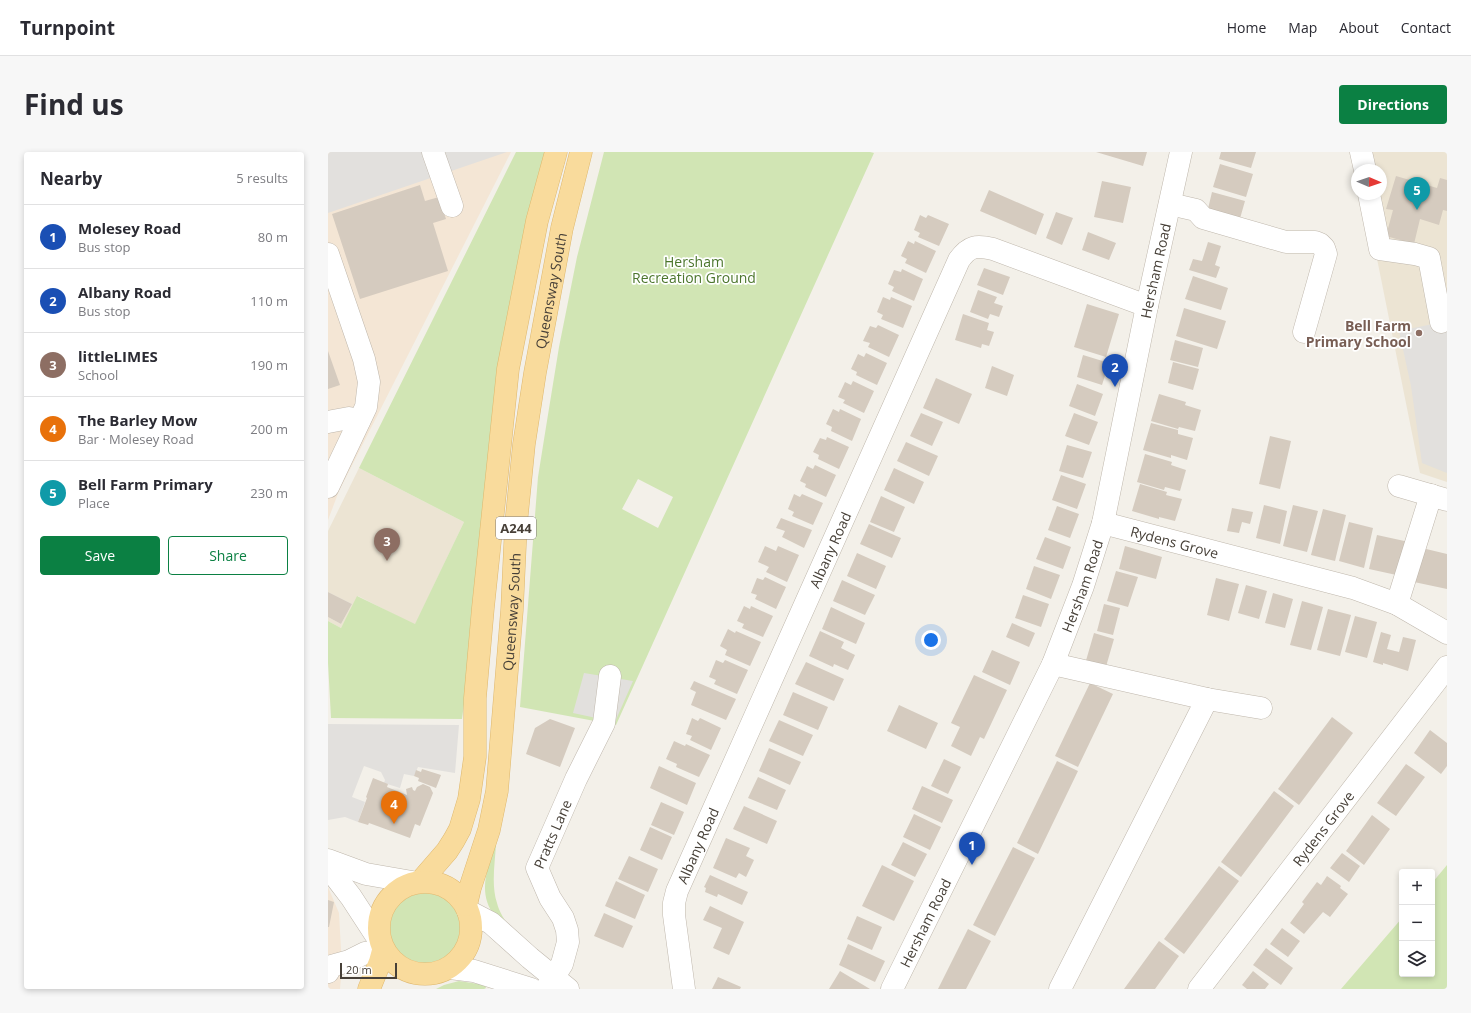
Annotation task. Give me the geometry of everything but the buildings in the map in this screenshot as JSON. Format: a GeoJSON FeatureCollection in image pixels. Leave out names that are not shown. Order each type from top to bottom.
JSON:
{"type":"FeatureCollection","features":[{"type":"Feature","properties":{"kind":"main road","name":"Queensway South"},"geometry":{"type":"LineString","coordinates":[[417,882],[447,851],[454,840],[460,829],[469,799],[475,757],[475,698],[482,616],[508,369],[537,221],[556,152]]}},
{"type":"Feature","properties":{"kind":"main road","name":"Queensway South"},"geometry":{"type":"LineString","coordinates":[[467,908],[470,888],[489,830],[497,791],[512,610],[516,524],[524,444],[535,373],[562,228],[580,152]]}},
{"type":"Feature","properties":{"kind":"main road"},"geometry":{"type":"LineString","coordinates":[[369,989],[380,962],[381,946],[379,926],[381,916],[386,905],[392,896],[400,889],[417,882],[431,882],[449,887],[461,897],[467,908],[470,920],[468,939],[459,959],[417,989]]}},
{"type":"Feature","properties":{"kind":"main road"},"geometry":{"type":"LineString","coordinates":[[381,946],[394,963],[411,972],[442,971]]}},
{"type":"Feature","properties":{"kind":"street"},"geometry":{"type":"LineString","coordinates":[[433,152],[452,206]]}},
{"type":"Feature","properties":{"kind":"street","name":"Hersham Road"},"geometry":{"type":"LineString","coordinates":[[892,989],[1053,664],[1083,586],[1103,522],[1147,306],[1181,152]]}},
{"type":"Feature","properties":{"kind":"street"},"geometry":{"type":"LineString","coordinates":[[1361,152],[1364,164]]}},
{"type":"Feature","properties":{"kind":"street"},"geometry":{"type":"LineString","coordinates":[[1370,200],[1380,249],[1415,254],[1429,258],[1441,322]]}},
{"type":"Feature","properties":{"kind":"street"},"geometry":{"type":"LineString","coordinates":[[1170,204],[1196,210],[1204,218],[1286,242],[1306,241],[1320,244],[1324,248],[1326,254],[1304,332]]}},
{"type":"Feature","properties":{"kind":"street","name":"Albany Road"},"geometry":{"type":"LineString","coordinates":[[684,989],[674,915],[674,903],[677,891],[959,260],[964,252],[972,247],[983,246],[1147,306]]}},
{"type":"Feature","properties":{"kind":"street"},"geometry":{"type":"LineString","coordinates":[[328,254],[364,359],[369,382],[366,407],[328,486]]}},
{"type":"Feature","properties":{"kind":"street"},"geometry":{"type":"LineString","coordinates":[[328,422],[349,418],[359,421]]}},
{"type":"Feature","properties":{"kind":"street"},"geometry":{"type":"LineString","coordinates":[[1397,604],[1439,497],[1399,486]]}},
{"type":"Feature","properties":{"kind":"street","name":"Rydens Grove"},"geometry":{"type":"LineString","coordinates":[[1103,522],[1353,588],[1397,604],[1447,633]]}},
{"type":"Feature","properties":{"kind":"street"},"geometry":{"type":"LineString","coordinates":[[1053,664],[1207,699],[1261,708]]}},
{"type":"Feature","properties":{"kind":"street","name":"Rydens Grove"},"geometry":{"type":"LineString","coordinates":[[1199,989],[1447,667]]}},
{"type":"Feature","properties":{"kind":"street","name":"Pratts Lane"},"geometry":{"type":"LineString","coordinates":[[556,985],[567,952],[567,930],[563,918],[550,898],[537,868],[576,779],[604,723],[610,676]]}},
{"type":"Feature","properties":{"kind":"street"},"geometry":{"type":"LineString","coordinates":[[1060,989],[1207,699]]}},
{"type":"Feature","properties":{"kind":"street"},"geometry":{"type":"LineString","coordinates":[[328,860],[366,874],[417,882]]}},
{"type":"Feature","properties":{"kind":"street"},"geometry":{"type":"LineString","coordinates":[[328,867],[351,897],[381,946],[349,961],[329,968]]}},
{"type":"Feature","properties":{"kind":"street"},"geometry":{"type":"LineString","coordinates":[[467,908],[491,923],[530,958],[556,985]]}},
{"type":"Feature","properties":{"kind":"street"},"geometry":{"type":"LineString","coordinates":[[442,971],[474,971],[531,989]]}},
{"type":"Feature","properties":{"kind":"shaded area"},"geometry":{"type":"Polygon","coordinates":[[[328,152],[511,152],[339,491],[328,520],[328,152]]]}},
{"type":"Feature","properties":{"kind":"shaded area"},"geometry":{"type":"Polygon","coordinates":[[[328,152],[507,152],[328,213],[328,152]]]}},
{"type":"Feature","properties":{"kind":"shaded area","name":"Bell Farm Primary School"},"geometry":{"type":"Polygon","coordinates":[[[1356,152],[1447,152],[1447,482],[1420,473],[1365,200],[1387,200],[1387,164],[1358,164],[1356,152]]]}},
{"type":"Feature","properties":{"kind":"shaded area"},"geometry":{"type":"Polygon","coordinates":[[[1447,321],[1447,473],[1422,463],[1411,386],[1399,331],[1447,321]]]}},
{"type":"Feature","properties":{"kind":"shaded area"},"geometry":{"type":"Polygon","coordinates":[[[359,468],[464,522],[415,625],[358,596],[341,628],[328,621],[328,617],[341,624],[352,604],[328,592],[328,531],[359,468]]]}},
{"type":"Feature","properties":{"kind":"shaded area"},"geometry":{"type":"Polygon","coordinates":[[[584,673],[633,681],[615,722],[573,713],[584,673]]]}},
{"type":"Feature","properties":{"kind":"shaded area"},"geometry":{"type":"Polygon","coordinates":[[[328,724],[459,725],[455,773],[418,767],[414,776],[404,774],[400,788],[384,783],[385,780],[381,772],[364,766],[352,797],[365,802],[358,822],[345,817],[328,820],[328,724]]]}},
{"type":"Feature","properties":{"kind":"shaded area"},"geometry":{"type":"Polygon","coordinates":[[[328,887],[339,913],[342,967],[340,989],[328,989],[328,887]]]}},
{"type":"Feature","properties":{"kind":"green space"},"geometry":{"type":"Polygon","coordinates":[[[516,152],[547,152],[488,525],[462,719],[331,718],[328,663],[328,621],[341,628],[357,596],[415,624],[464,522],[359,468],[516,152]]]}},
{"type":"Feature","properties":{"kind":"green space","name":"Hersham Recreation Ground"},"geometry":{"type":"Polygon","coordinates":[[[604,152],[874,153],[616,725],[520,707],[538,477],[559,347],[577,257],[604,152]],[[638,479],[622,509],[658,528],[673,497],[638,479]]]}},
{"type":"Feature","properties":{"kind":"green space"},"geometry":{"type":"Polygon","coordinates":[[[496,844],[494,874],[495,896],[499,910],[510,928],[495,916],[486,899],[485,881],[496,844]]]}},
{"type":"Feature","properties":{"kind":"green space"},"geometry":{"type":"Polygon","coordinates":[[[1447,865],[1447,989],[1341,989],[1399,921],[1399,977],[1435,977],[1435,879],[1447,865]]]}},
{"type":"Feature","properties":{"kind":"green space"},"geometry":{"type":"Polygon","coordinates":[[[418,893],[432,893],[445,899],[454,908],[460,921],[458,941],[450,953],[432,963],[418,963],[405,957],[396,948],[390,935],[390,921],[396,908],[405,899],[418,893]]]}},
{"type":"Feature","properties":{"kind":"green space"},"geometry":{"type":"Polygon","coordinates":[[[459,981],[485,985],[486,988],[436,989],[459,981]]]}},
{"type":"Feature","properties":{"kind":"place","name":"Bell Farm Primary"},"geometry":{"type":"Point","coordinates":[1417,210]}},
{"type":"Feature","properties":{"kind":"place","name":"Bell Farm Primary School"},"geometry":{"type":"Point","coordinates":[1419,333]}},
{"type":"Feature","properties":{"kind":"place","name":"Albany Road"},"geometry":{"type":"Point","coordinates":[1115,387]}},
{"type":"Feature","properties":{"kind":"place","name":"littleLIMES"},"geometry":{"type":"Point","coordinates":[387,561]}},
{"type":"Feature","properties":{"kind":"place","name":"The Barley Mow"},"geometry":{"type":"Point","coordinates":[394,824]}},
{"type":"Feature","properties":{"kind":"place","name":"Molesey Road"},"geometry":{"type":"Point","coordinates":[972,865]}}]}
